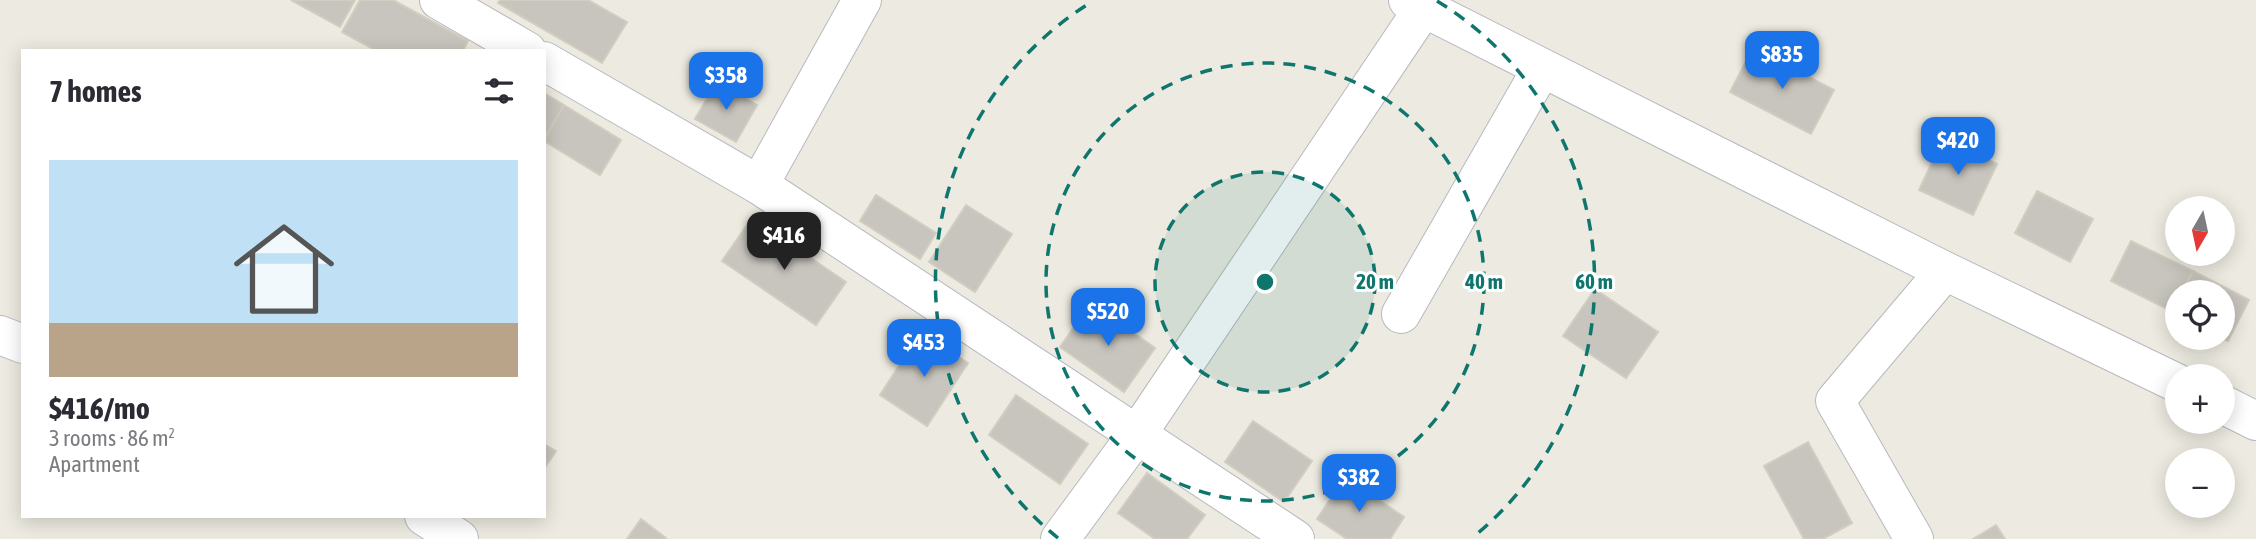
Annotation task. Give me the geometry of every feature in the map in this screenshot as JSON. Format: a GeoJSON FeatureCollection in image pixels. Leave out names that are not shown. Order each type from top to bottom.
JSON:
{"type":"FeatureCollection","features":[{"type":"Feature","properties":{"kind":"street"},"geometry":{"type":"LineString","coordinates":[[439,0],[524,49]]}},
{"type":"Feature","properties":{"kind":"street"},"geometry":{"type":"LineString","coordinates":[[759,185],[862,0]]}},
{"type":"Feature","properties":{"kind":"street"},"geometry":{"type":"LineString","coordinates":[[1060,539],[1138,433],[1420,3],[1542,68],[1945,271],[2165,377]]}},
{"type":"Feature","properties":{"kind":"street"},"geometry":{"type":"LineString","coordinates":[[546,62],[759,185],[1295,539]]}},
{"type":"Feature","properties":{"kind":"street"},"geometry":{"type":"LineString","coordinates":[[1401,314],[1542,68]]}},
{"type":"Feature","properties":{"kind":"street"},"geometry":{"type":"LineString","coordinates":[[1914,539],[1835,401],[1945,271]]}},
{"type":"Feature","properties":{"kind":"street"},"geometry":{"type":"LineString","coordinates":[[0,335],[21,343]]}},
{"type":"Feature","properties":{"kind":"street"},"geometry":{"type":"LineString","coordinates":[[2235,410],[2256,421]]}},
{"type":"Feature","properties":{"kind":"street"},"geometry":{"type":"LineString","coordinates":[[427,518],[458,539]]}},
{"type":"Feature","properties":{"kind":"building"},"geometry":{"type":"Polygon","coordinates":[[[291,0],[355,0],[340,27],[291,0]]]}},
{"type":"Feature","properties":{"kind":"building"},"geometry":{"type":"Polygon","coordinates":[[[360,0],[393,0],[468,41],[464,49],[373,49],[342,32],[360,0]]]}},
{"type":"Feature","properties":{"kind":"building"},"geometry":{"type":"Polygon","coordinates":[[[500,0],[588,0],[627,22],[602,63],[498,3],[500,0]]]}},
{"type":"Feature","properties":{"kind":"building"},"geometry":{"type":"Polygon","coordinates":[[[1753,48],[1834,90],[1811,134],[1730,92],[1753,48]]]}},
{"type":"Feature","properties":{"kind":"building"},"geometry":{"type":"Polygon","coordinates":[[[717,82],[757,105],[736,142],[695,119],[717,82]]]}},
{"type":"Feature","properties":{"kind":"building"},"geometry":{"type":"Polygon","coordinates":[[[546,94],[564,105],[546,135],[546,94]]]}},
{"type":"Feature","properties":{"kind":"building"},"geometry":{"type":"Polygon","coordinates":[[[564,105],[621,140],[600,175],[546,142],[564,105]]]}},
{"type":"Feature","properties":{"kind":"building"},"geometry":{"type":"Polygon","coordinates":[[[1943,139],[1997,164],[1973,215],[1919,190],[1943,139]]]}},
{"type":"Feature","properties":{"kind":"building"},"geometry":{"type":"Polygon","coordinates":[[[2037,191],[2093,219],[2070,262],[2015,233],[2037,191]]]}},
{"type":"Feature","properties":{"kind":"building"},"geometry":{"type":"Polygon","coordinates":[[[876,195],[936,233],[920,259],[860,221],[876,195]]]}},
{"type":"Feature","properties":{"kind":"building"},"geometry":{"type":"Polygon","coordinates":[[[966,205],[1012,234],[975,292],[929,262],[966,205]]]}},
{"type":"Feature","properties":{"kind":"building"},"geometry":{"type":"Polygon","coordinates":[[[752,218],[846,282],[816,325],[722,261],[752,218]]]}},
{"type":"Feature","properties":{"kind":"building"},"geometry":{"type":"Polygon","coordinates":[[[2131,241],[2165,257],[2165,266],[2183,266],[2193,271],[2188,280],[2165,280],[2165,308],[2111,281],[2131,241]]]}},
{"type":"Feature","properties":{"kind":"building"},"geometry":{"type":"Polygon","coordinates":[[[2193,271],[2210,280],[2188,280],[2193,271]]]}},
{"type":"Feature","properties":{"kind":"building"},"geometry":{"type":"Polygon","coordinates":[[[1595,289],[1658,332],[1626,378],[1563,336],[1595,289]]]}},
{"type":"Feature","properties":{"kind":"building"},"geometry":{"type":"Polygon","coordinates":[[[2235,293],[2249,300],[2235,327],[2235,293]]]}},
{"type":"Feature","properties":{"kind":"building"},"geometry":{"type":"Polygon","coordinates":[[[1091,303],[1155,348],[1124,392],[1060,347],[1091,303]]]}},
{"type":"Feature","properties":{"kind":"building"},"geometry":{"type":"Polygon","coordinates":[[[921,332],[968,363],[927,426],[880,395],[921,332]]]}},
{"type":"Feature","properties":{"kind":"building"},"geometry":{"type":"Polygon","coordinates":[[[1016,395],[1088,444],[1060,484],[989,435],[1016,395]]]}},
{"type":"Feature","properties":{"kind":"building"},"geometry":{"type":"Polygon","coordinates":[[[1253,421],[1312,461],[1284,502],[1225,462],[1253,421]]]}},
{"type":"Feature","properties":{"kind":"building"},"geometry":{"type":"Polygon","coordinates":[[[1808,442],[1852,523],[1823,539],[1804,539],[1764,466],[1808,442]]]}},
{"type":"Feature","properties":{"kind":"building"},"geometry":{"type":"Polygon","coordinates":[[[546,445],[556,451],[546,466],[546,445]]]}},
{"type":"Feature","properties":{"kind":"building"},"geometry":{"type":"Polygon","coordinates":[[[1147,473],[1205,515],[1187,539],[1155,539],[1118,513],[1147,473]]]}},
{"type":"Feature","properties":{"kind":"building"},"geometry":{"type":"Polygon","coordinates":[[[1345,477],[1404,517],[1390,539],[1347,539],[1317,519],[1345,477]]]}},
{"type":"Feature","properties":{"kind":"building"},"geometry":{"type":"Polygon","coordinates":[[[641,519],[666,538],[666,539],[627,539],[641,519]]]}},
{"type":"Feature","properties":{"kind":"building"},"geometry":{"type":"Polygon","coordinates":[[[1996,525],[2005,539],[1973,539],[1996,525]]]}}]}
